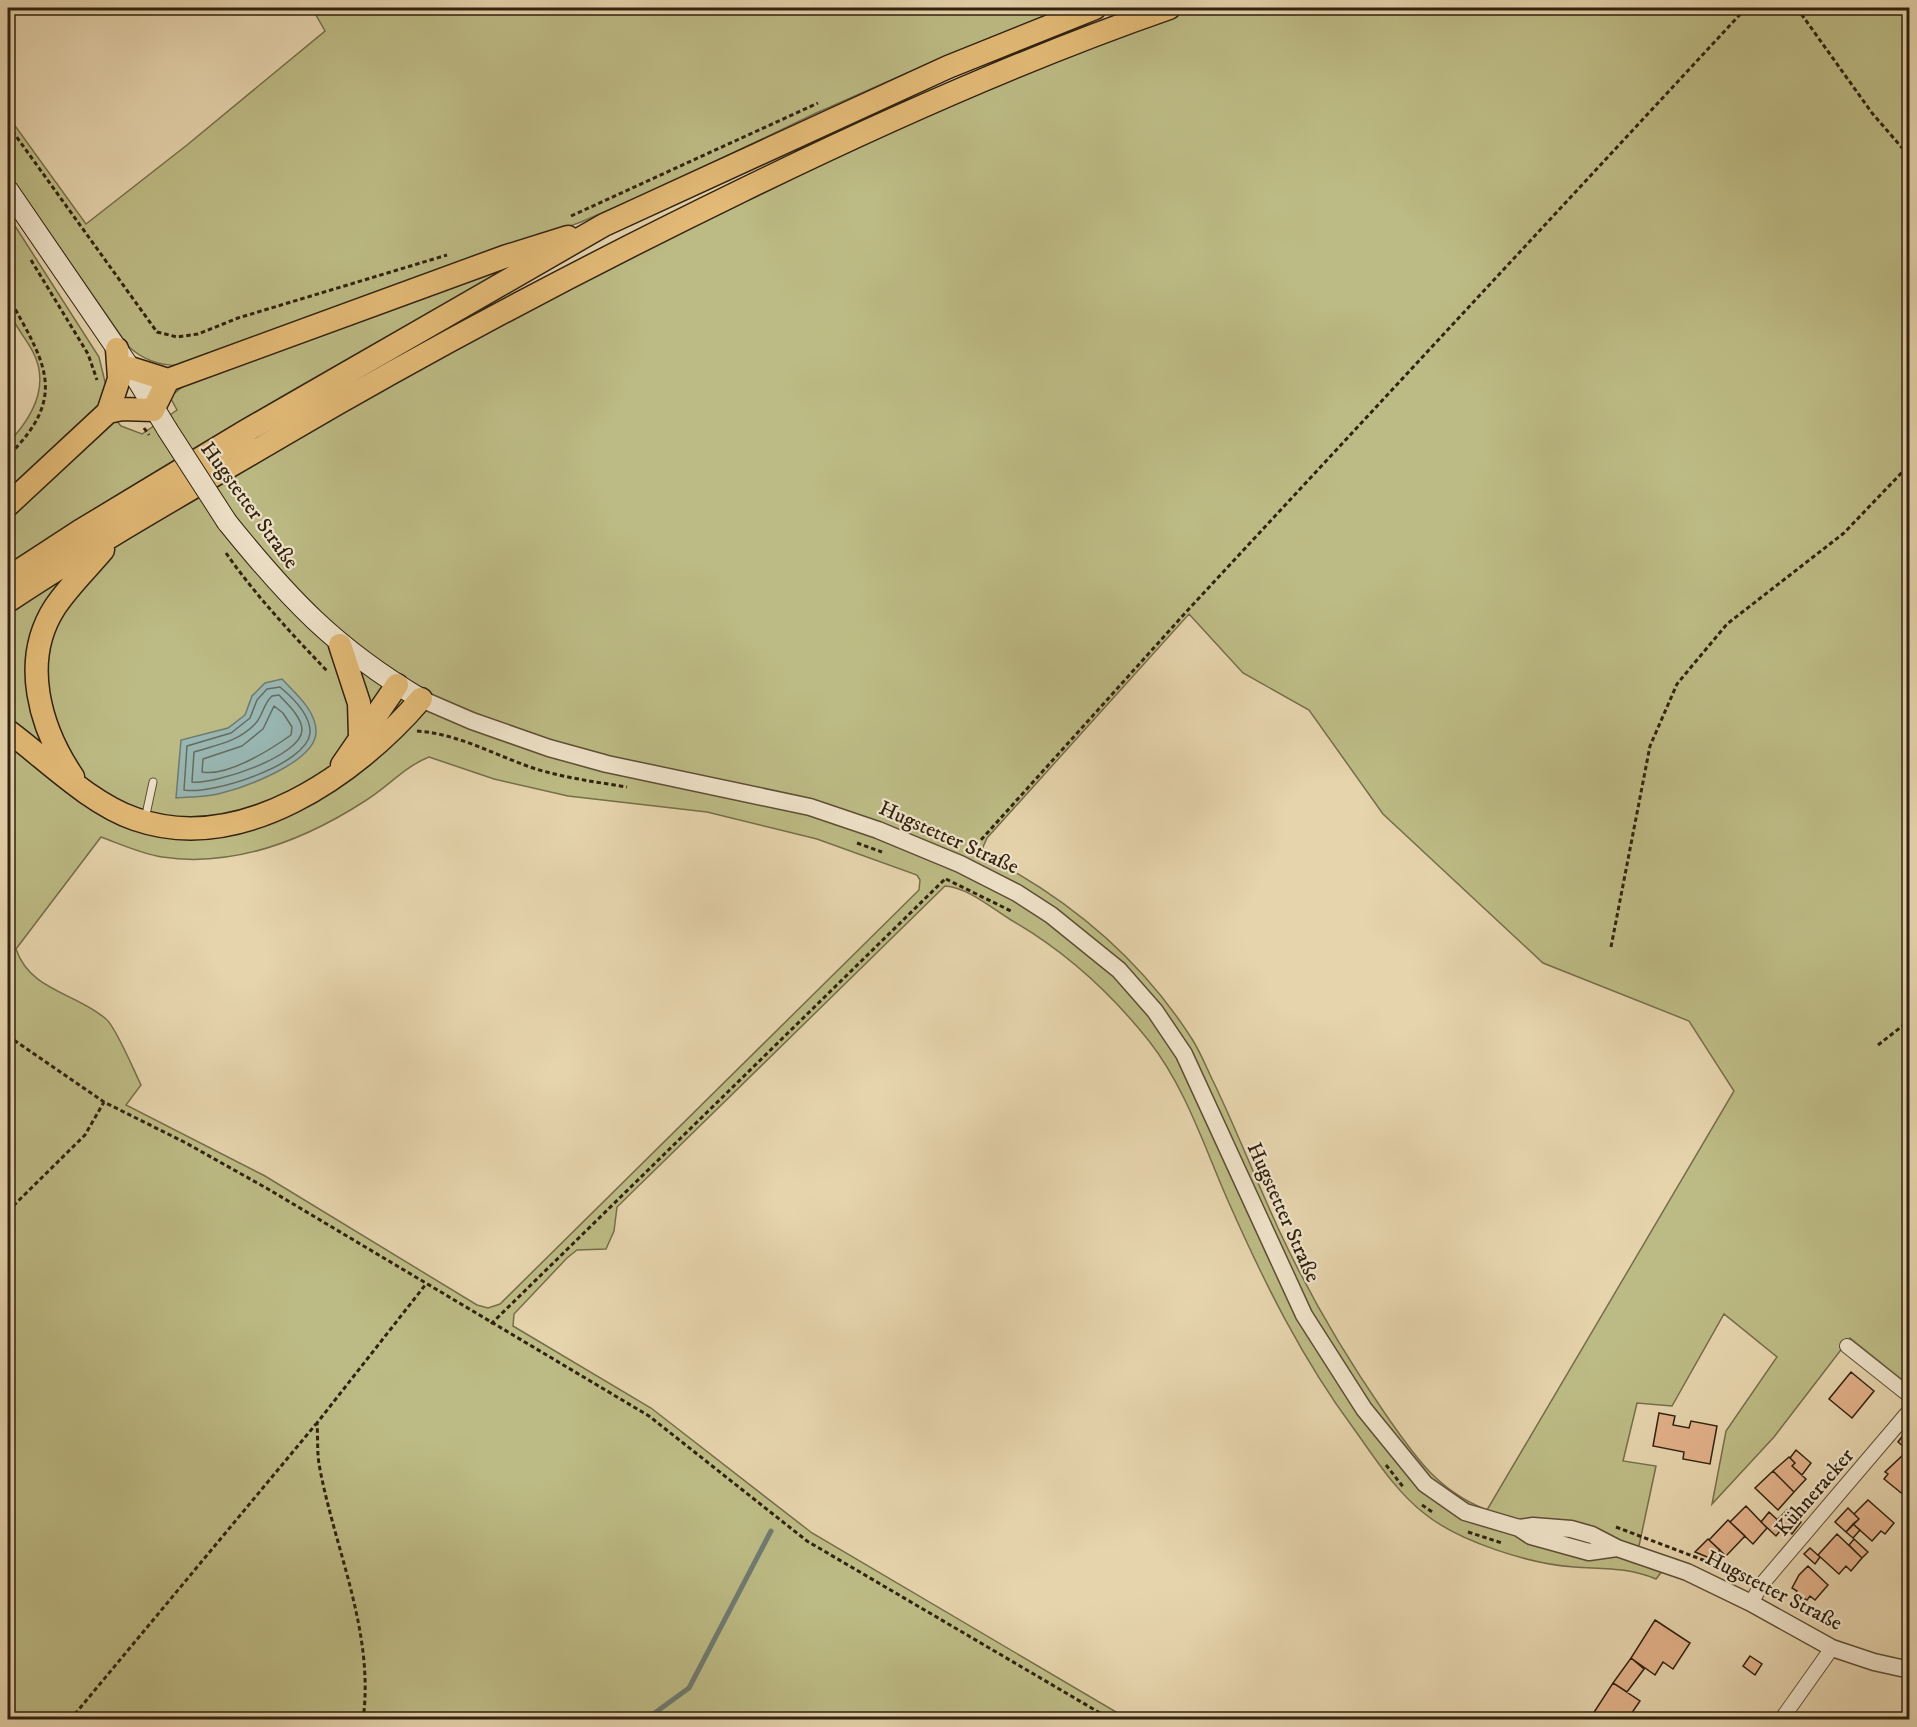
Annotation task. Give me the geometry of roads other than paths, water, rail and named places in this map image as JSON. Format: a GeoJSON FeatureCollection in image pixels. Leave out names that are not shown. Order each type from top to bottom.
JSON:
{"type":"FeatureCollection","features":[{"type":"Feature","properties":{"kind":"highway"},"geometry":{"type":"LineString","coordinates":[[8,578],[80,531],[236,437],[604,225],[938,71],[1095,8]]}},
{"type":"Feature","properties":{"kind":"highway"},"geometry":{"type":"LineString","coordinates":[[8,600],[115,534],[392,372],[607,256],[809,157],[951,93],[1090,35],[1169,8]]}},
{"type":"Feature","properties":{"kind":"highway"},"geometry":{"type":"LineString","coordinates":[[130,368],[168,380],[504,257],[604,225]]}},
{"type":"Feature","properties":{"kind":"highway"},"geometry":{"type":"LineString","coordinates":[[8,505],[114,407],[119,379],[117,349]]}},
{"type":"Feature","properties":{"kind":"highway"},"geometry":{"type":"LineString","coordinates":[[114,407],[156,422],[168,380]]}},
{"type":"Feature","properties":{"kind":"highway"},"geometry":{"type":"LineString","coordinates":[[79,785],[61,758],[41,713],[37,665],[42,640],[54,609],[115,534]]}},
{"type":"Feature","properties":{"kind":"highway"},"geometry":{"type":"LineString","coordinates":[[340,645],[359,703],[360,736]]}},
{"type":"Feature","properties":{"kind":"highway"},"geometry":{"type":"LineString","coordinates":[[338,772],[397,684]]}},
{"type":"Feature","properties":{"kind":"highway"},"geometry":{"type":"LineString","coordinates":[[8,731],[53,768],[107,805],[145,822],[194,827],[253,817],[307,796],[376,747],[421,699]]}},
{"type":"Feature","properties":{"kind":"main road","name":"Hugstetter Straße"},"geometry":{"type":"LineString","coordinates":[[8,190],[130,368],[156,422],[227,522],[282,589],[340,645],[421,699]]}},
{"type":"Feature","properties":{"kind":"street","name":"Hugstetter Straße"},"geometry":{"type":"LineString","coordinates":[[421,699],[472,721],[549,748],[607,764],[810,807],[878,830],[960,864],[1017,893],[1079,935],[1119,970],[1155,1011],[1184,1054],[1214,1113],[1304,1315],[1364,1409],[1425,1484],[1444,1499],[1484,1520],[1519,1528],[1531,1536],[1568,1548],[1589,1551],[1617,1548],[1663,1562],[1751,1603],[1832,1648],[1874,1662],[1910,1670]]}},
{"type":"Feature","properties":{"kind":"street"},"geometry":{"type":"LineString","coordinates":[[1847,1346],[1910,1396]]}},
{"type":"Feature","properties":{"kind":"street","name":"Kühneracker"},"geometry":{"type":"LineString","coordinates":[[1751,1603],[1762,1584],[1910,1410]]}},
{"type":"Feature","properties":{"kind":"street"},"geometry":{"type":"LineString","coordinates":[[1781,1719],[1832,1648]]}},
{"type":"Feature","properties":{"kind":"lane"},"geometry":{"type":"LineString","coordinates":[[145,822],[153,782]]}},
{"type":"Feature","properties":{"kind":"water"},"geometry":{"type":"Polygon","coordinates":[[[282,679],[304,703],[313,717],[316,733],[312,744],[291,764],[244,786],[213,795],[176,798],[181,740],[228,728],[245,715],[252,696],[265,683],[282,679]]]}},
{"type":"Feature","properties":{"kind":"waterway"},"geometry":{"type":"LineString","coordinates":[[645,1720],[689,1688],[771,1531]]}}]}
